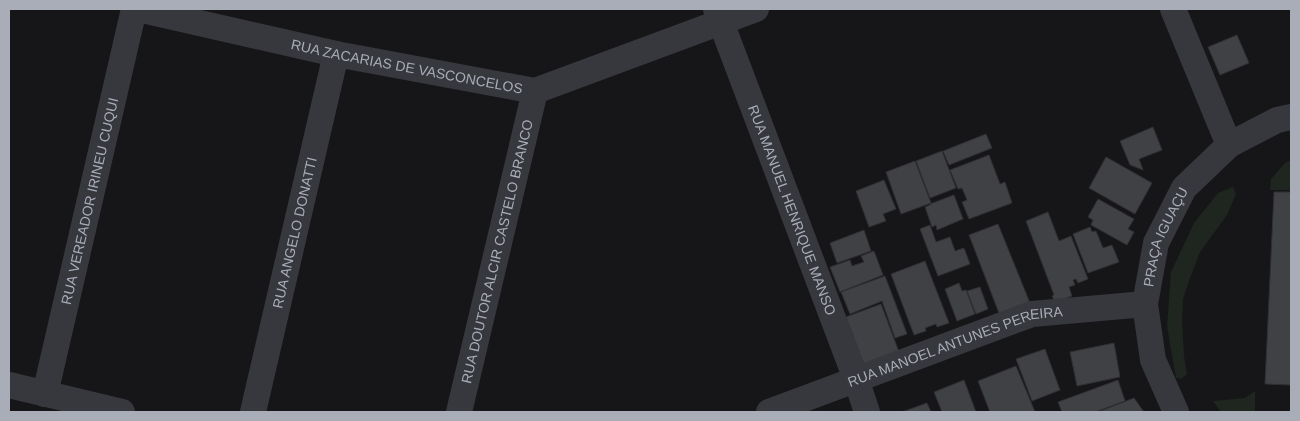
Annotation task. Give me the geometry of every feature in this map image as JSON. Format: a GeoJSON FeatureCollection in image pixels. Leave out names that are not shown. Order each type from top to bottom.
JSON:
{"type":"FeatureCollection","features":[{"type":"Feature","properties":{"kind":"street","name":"RUA ZACARIAS DE VASCONCELOS"},"geometry":{"type":"LineString","coordinates":[[136,9],[336,54],[535,91],[719,15],[756,9]]}},
{"type":"Feature","properties":{"kind":"street","name":"RUA VEREADOR IRINEU CUQUI"},"geometry":{"type":"LineString","coordinates":[[45,394],[136,9]]}},
{"type":"Feature","properties":{"kind":"street"},"geometry":{"type":"LineString","coordinates":[[1173,9],[1229,145]]}},
{"type":"Feature","properties":{"kind":"street","name":"RUA MANUEL HENRIQUE MANSO"},"geometry":{"type":"LineString","coordinates":[[719,15],[867,412]]}},
{"type":"Feature","properties":{"kind":"street","name":"RUA ANGELO DONATTI"},"geometry":{"type":"LineString","coordinates":[[253,412],[336,54]]}},
{"type":"Feature","properties":{"kind":"street","name":"RUA DOUTOR ALCIR CASTELO BRANCO"},"geometry":{"type":"LineString","coordinates":[[459,412],[535,91]]}},
{"type":"Feature","properties":{"kind":"street","name":"PRAÇA IGUAÇU"},"geometry":{"type":"LineString","coordinates":[[1176,412],[1153,360],[1145,304],[1156,243],[1184,188],[1229,145],[1276,120],[1291,117]]}},
{"type":"Feature","properties":{"kind":"street","name":"RUA MANOEL ANTUNES PEREIRA"},"geometry":{"type":"LineString","coordinates":[[769,412],[1032,314],[1145,304]]}},
{"type":"Feature","properties":{"kind":"street"},"geometry":{"type":"LineString","coordinates":[[9,385],[122,412]]}},
{"type":"Feature","properties":{"kind":"shaded area"},"geometry":{"type":"Polygon","coordinates":[[[1291,160],[1291,190],[1270,190],[1271,179],[1285,163],[1291,160]]]}},
{"type":"Feature","properties":{"kind":"shaded area"},"geometry":{"type":"Polygon","coordinates":[[[1233,187],[1236,194],[1227,215],[1200,252],[1183,299],[1182,322],[1187,374],[1181,379],[1176,378],[1167,326],[1171,272],[1194,223],[1218,193],[1233,187]]]}},
{"type":"Feature","properties":{"kind":"shaded area"},"geometry":{"type":"Polygon","coordinates":[[[1255,391],[1255,411],[1257,412],[1221,412],[1213,401],[1245,398],[1255,391]]]}},
{"type":"Feature","properties":{"kind":"building"},"geometry":{"type":"Polygon","coordinates":[[[1237,35],[1249,63],[1220,75],[1208,47],[1237,35]]]}},
{"type":"Feature","properties":{"kind":"building"},"geometry":{"type":"Polygon","coordinates":[[[1153,127],[1162,150],[1139,159],[1143,170],[1130,165],[1120,141],[1153,127]]]}},
{"type":"Feature","properties":{"kind":"building"},"geometry":{"type":"Polygon","coordinates":[[[986,134],[992,148],[949,165],[943,151],[986,134]]]}},
{"type":"Feature","properties":{"kind":"building"},"geometry":{"type":"Polygon","coordinates":[[[942,151],[956,188],[930,198],[916,161],[942,151]]]}},
{"type":"Feature","properties":{"kind":"building"},"geometry":{"type":"Polygon","coordinates":[[[989,155],[1000,184],[1005,182],[1012,203],[969,219],[962,202],[967,200],[962,188],[958,189],[950,170],[989,155]]]}},
{"type":"Feature","properties":{"kind":"building"},"geometry":{"type":"Polygon","coordinates":[[[1106,157],[1152,183],[1135,214],[1089,188],[1106,157]]]}},
{"type":"Feature","properties":{"kind":"building"},"geometry":{"type":"Polygon","coordinates":[[[915,161],[931,203],[901,214],[886,172],[915,161]]]}},
{"type":"Feature","properties":{"kind":"building"},"geometry":{"type":"Polygon","coordinates":[[[884,180],[896,209],[883,214],[886,221],[869,227],[856,191],[884,180]]]}},
{"type":"Feature","properties":{"kind":"building"},"geometry":{"type":"Polygon","coordinates":[[[1274,192],[1291,192],[1291,385],[1265,384],[1274,192]]]}},
{"type":"Feature","properties":{"kind":"building"},"geometry":{"type":"Polygon","coordinates":[[[954,195],[963,219],[937,230],[936,225],[932,227],[925,207],[954,195]]]}},
{"type":"Feature","properties":{"kind":"building"},"geometry":{"type":"Polygon","coordinates":[[[1098,199],[1134,219],[1128,229],[1134,232],[1127,245],[1091,225],[1093,220],[1088,217],[1098,199]]]}},
{"type":"Feature","properties":{"kind":"building"},"geometry":{"type":"Polygon","coordinates":[[[1048,212],[1059,241],[1071,236],[1088,279],[1078,283],[1076,279],[1073,280],[1075,285],[1069,287],[1072,296],[1055,302],[1026,221],[1048,212]]]}},
{"type":"Feature","properties":{"kind":"building"},"geometry":{"type":"Polygon","coordinates":[[[998,224],[1032,308],[1002,321],[969,235],[998,224]]]}},
{"type":"Feature","properties":{"kind":"building"},"geometry":{"type":"Polygon","coordinates":[[[930,225],[936,242],[950,237],[955,251],[964,248],[970,264],[938,276],[920,229],[930,225]]]}},
{"type":"Feature","properties":{"kind":"building"},"geometry":{"type":"Polygon","coordinates":[[[1090,227],[1092,232],[1096,231],[1103,248],[1112,245],[1119,262],[1088,273],[1073,234],[1090,227]]]}},
{"type":"Feature","properties":{"kind":"building"},"geometry":{"type":"Polygon","coordinates":[[[864,230],[871,251],[837,263],[830,243],[864,230]]]}},
{"type":"Feature","properties":{"kind":"building"},"geometry":{"type":"Polygon","coordinates":[[[874,251],[883,275],[840,292],[830,267],[850,260],[852,266],[864,262],[861,256],[874,251]]]}},
{"type":"Feature","properties":{"kind":"building"},"geometry":{"type":"Polygon","coordinates":[[[925,261],[949,323],[937,327],[936,324],[925,328],[926,331],[914,335],[891,274],[925,261]]]}},
{"type":"Feature","properties":{"kind":"building"},"geometry":{"type":"Polygon","coordinates":[[[885,276],[907,334],[895,338],[882,301],[850,314],[841,292],[885,276]]]}},
{"type":"Feature","properties":{"kind":"building"},"geometry":{"type":"Polygon","coordinates":[[[959,283],[962,291],[966,290],[975,314],[957,321],[945,289],[959,283]]]}},
{"type":"Feature","properties":{"kind":"building"},"geometry":{"type":"Polygon","coordinates":[[[980,287],[988,309],[976,314],[967,291],[980,287]]]}},
{"type":"Feature","properties":{"kind":"building"},"geometry":{"type":"Polygon","coordinates":[[[881,304],[899,352],[864,365],[846,317],[881,304]]]}},
{"type":"Feature","properties":{"kind":"building"},"geometry":{"type":"Polygon","coordinates":[[[1114,343],[1120,377],[1077,386],[1070,352],[1114,343]]]}},
{"type":"Feature","properties":{"kind":"building"},"geometry":{"type":"Polygon","coordinates":[[[1045,349],[1060,390],[1032,401],[1016,359],[1045,349]]]}},
{"type":"Feature","properties":{"kind":"building"},"geometry":{"type":"Polygon","coordinates":[[[1016,366],[1035,412],[990,412],[978,381],[1016,366]]]}},
{"type":"Feature","properties":{"kind":"building"},"geometry":{"type":"Polygon","coordinates":[[[964,380],[976,412],[942,412],[934,392],[964,380]]]}},
{"type":"Feature","properties":{"kind":"building"},"geometry":{"type":"Polygon","coordinates":[[[1118,380],[1125,401],[1095,412],[1062,412],[1058,402],[1118,380]]]}},
{"type":"Feature","properties":{"kind":"building"},"geometry":{"type":"Polygon","coordinates":[[[1134,398],[1144,412],[1098,412],[1134,398]]]}},
{"type":"Feature","properties":{"kind":"building"},"geometry":{"type":"Polygon","coordinates":[[[927,403],[931,412],[902,412],[927,403]]]}}]}
